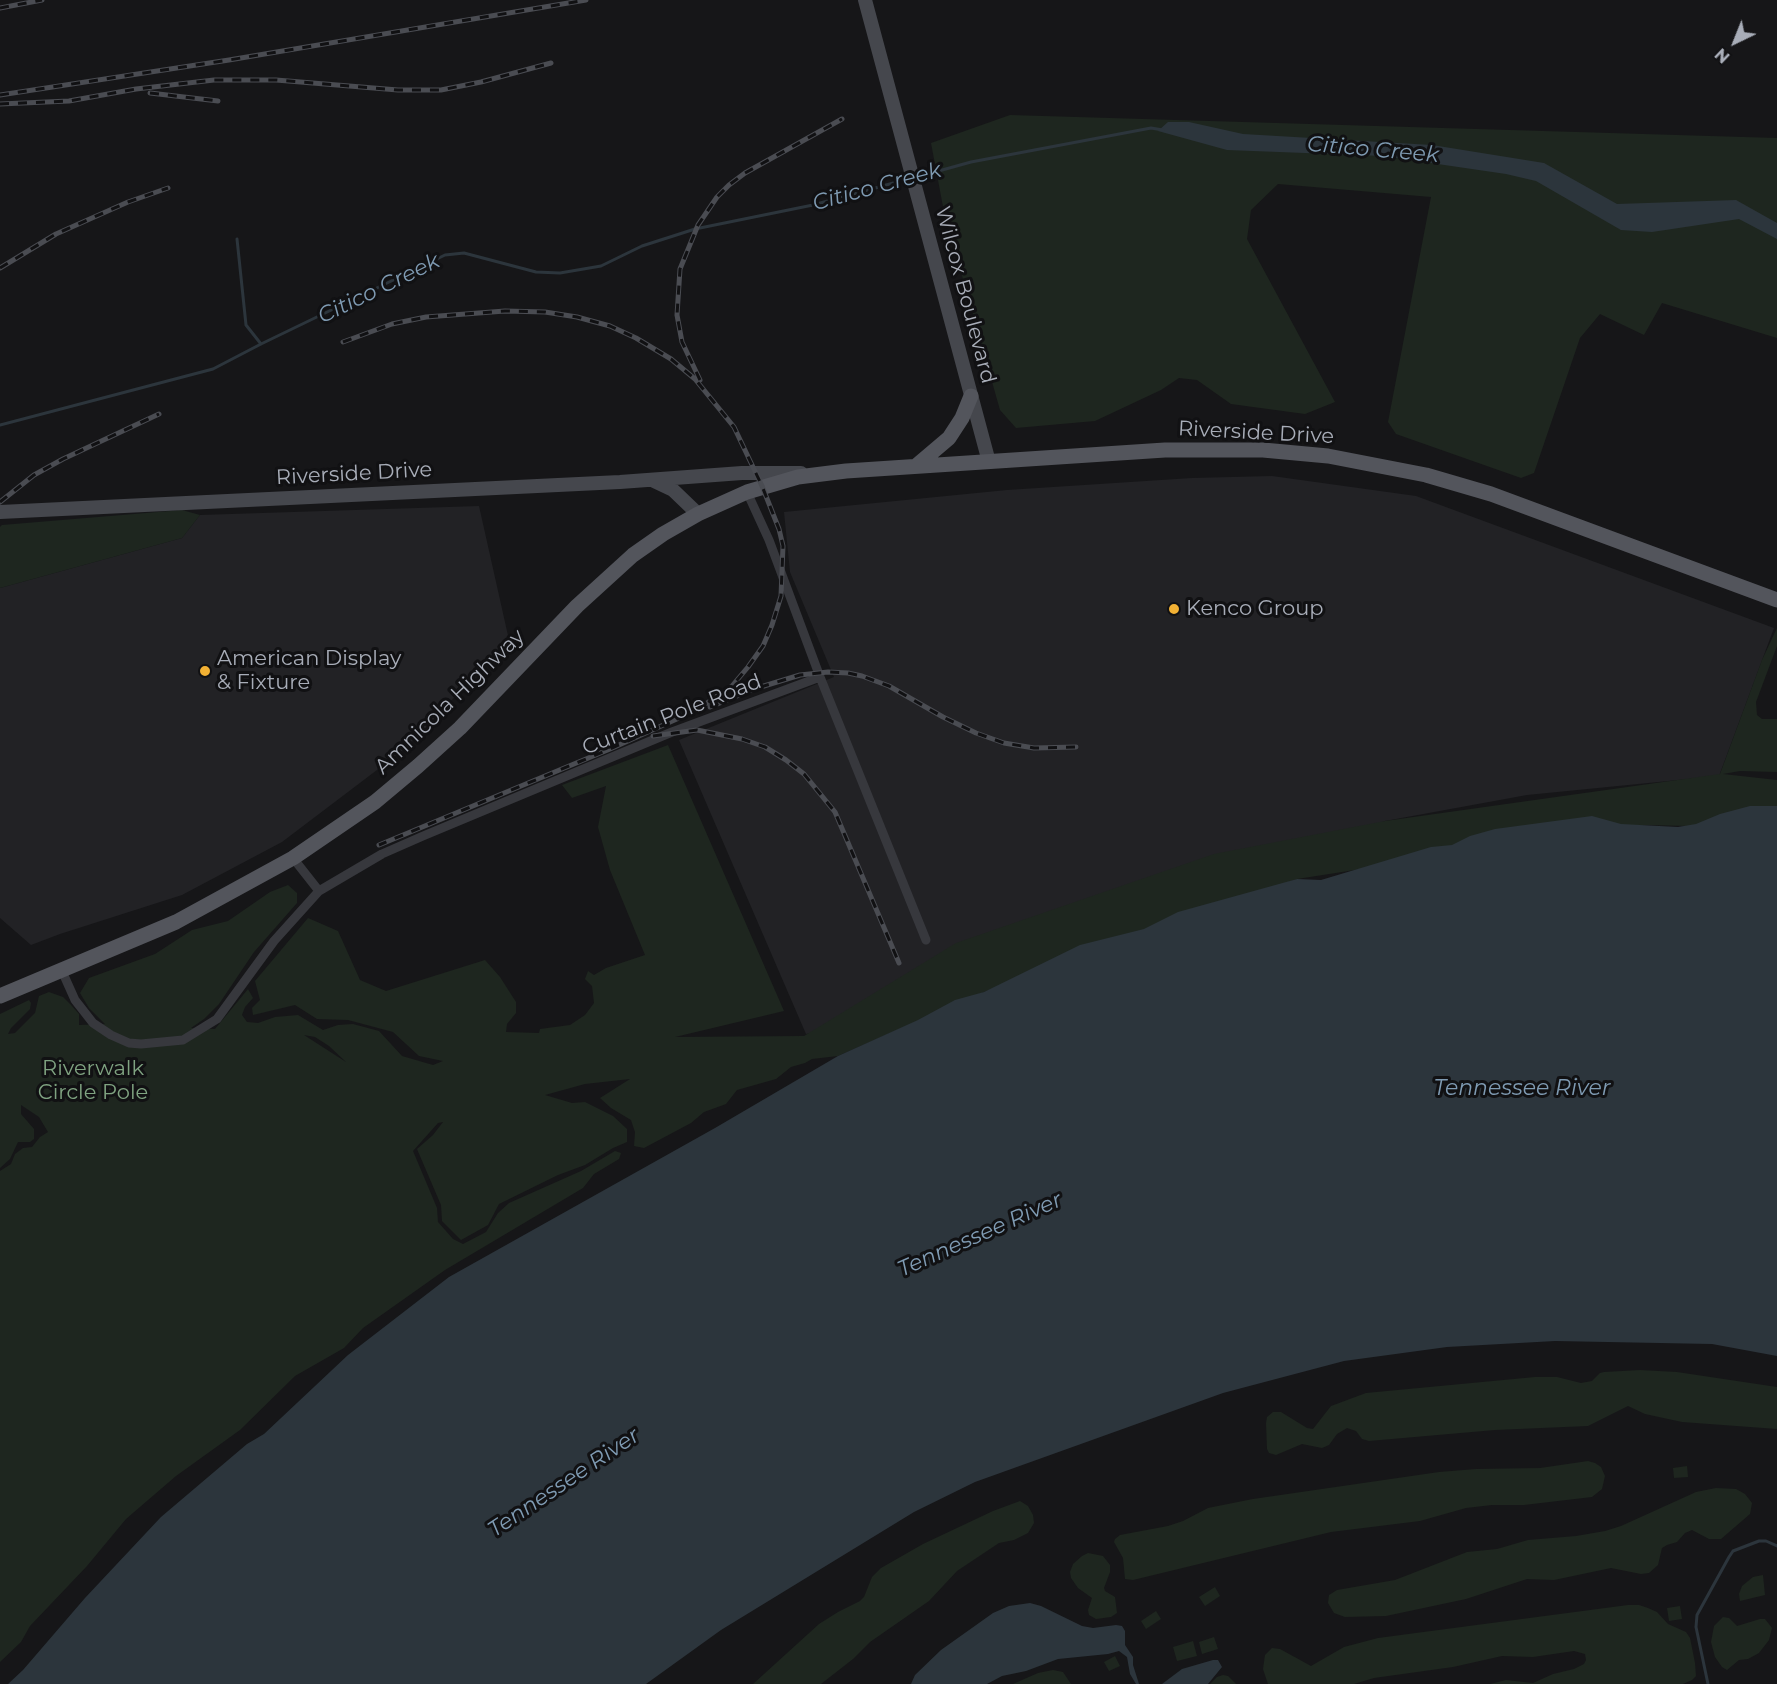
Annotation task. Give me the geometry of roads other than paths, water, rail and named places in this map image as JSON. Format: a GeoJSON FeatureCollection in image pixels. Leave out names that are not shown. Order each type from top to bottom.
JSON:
{"type":"FeatureCollection","features":[{"type":"Feature","properties":{"kind":"main road"},"geometry":{"type":"LineString","coordinates":[[916,466],[949,438],[962,418],[971,396]]}},
{"type":"Feature","properties":{"kind":"main road","name":"Riverside Drive"},"geometry":{"type":"LineString","coordinates":[[716,506],[780,481],[816,474],[1197,449],[1295,453],[1360,461],[1426,475],[1491,494],[1777,600]]}},
{"type":"Feature","properties":{"kind":"main road","name":"Amnicola Highway"},"geometry":{"type":"LineString","coordinates":[[0,996],[176,922],[293,858],[375,802],[460,728],[577,606],[618,567],[663,534],[716,506]]}},
{"type":"Feature","properties":{"kind":"street","name":"Wilcox Boulevard"},"geometry":{"type":"LineString","coordinates":[[865,0],[989,462]]}},
{"type":"Feature","properties":{"kind":"street"},"geometry":{"type":"LineString","coordinates":[[649,480],[742,473],[816,474]]}},
{"type":"Feature","properties":{"kind":"street","name":"Riverside Drive"},"geometry":{"type":"LineString","coordinates":[[0,512],[649,480],[673,490],[698,514]]}},
{"type":"Feature","properties":{"kind":"street"},"geometry":{"type":"LineString","coordinates":[[747,492],[769,540],[820,677],[926,940]]}},
{"type":"Feature","properties":{"kind":"street","name":"Curtain Pole Road"},"geometry":{"type":"LineString","coordinates":[[62,971],[75,1000],[93,1023],[111,1035],[129,1043],[183,1040],[217,1019],[274,941],[319,891],[382,854],[672,732],[820,677]]}},
{"type":"Feature","properties":{"kind":"street"},"geometry":{"type":"LineString","coordinates":[[293,858],[319,891]]}},
{"type":"Feature","properties":{"kind":"water"},"geometry":{"type":"Polygon","coordinates":[[[1168,122],[1189,122],[1243,134],[1432,145],[1544,163],[1617,204],[1736,200],[1777,223],[1777,239],[1739,219],[1652,232],[1621,230],[1536,181],[1506,174],[1383,156],[1227,150],[1158,131],[1168,122]]]}},
{"type":"Feature","properties":{"kind":"water","name":"Tennessee River"},"geometry":{"type":"Polygon","coordinates":[[[1750,806],[1777,806],[1777,1356],[1712,1344],[1555,1341],[1447,1347],[1344,1361],[1223,1393],[975,1482],[914,1512],[721,1630],[646,1684],[8,1684],[161,1517],[247,1444],[264,1434],[348,1355],[449,1277],[715,1128],[838,1056],[918,1020],[955,1000],[984,992],[1080,945],[1144,929],[1178,912],[1297,879],[1321,880],[1431,847],[1452,845],[1470,836],[1495,829],[1592,816],[1621,824],[1678,827],[1696,824],[1720,814],[1750,806]]]}},
{"type":"Feature","properties":{"kind":"water"},"geometry":{"type":"Polygon","coordinates":[[[1030,1603],[1082,1626],[1093,1628],[1122,1626],[1125,1631],[1125,1645],[1133,1657],[1139,1684],[1136,1684],[1130,1674],[1127,1657],[1119,1651],[1058,1659],[1026,1671],[1002,1676],[987,1684],[911,1684],[915,1675],[941,1650],[993,1613],[1009,1606],[1030,1603]]]}},
{"type":"Feature","properties":{"kind":"water"},"geometry":{"type":"Polygon","coordinates":[[[1218,1660],[1222,1667],[1208,1684],[1162,1684],[1182,1669],[1218,1660]]]}},
{"type":"Feature","properties":{"kind":"waterway","name":"Citico Creek"},"geometry":{"type":"LineString","coordinates":[[917,177],[971,162],[1151,128],[1163,130]]}},
{"type":"Feature","properties":{"kind":"waterway","name":"Citico Creek"},"geometry":{"type":"LineString","coordinates":[[0,425],[213,369],[445,255],[464,253],[536,272],[560,273],[601,266],[642,246],[695,229],[813,205],[908,179]]}},
{"type":"Feature","properties":{"kind":"waterway"},"geometry":{"type":"LineString","coordinates":[[237,239],[246,325],[261,344]]}},
{"type":"Feature","properties":{"kind":"waterway"},"geometry":{"type":"LineString","coordinates":[[1708,1684],[1696,1627],[1697,1615],[1733,1551],[1759,1541],[1766,1541],[1777,1546]]}},
{"type":"Feature","properties":{"kind":"railway"},"geometry":{"type":"LineString","coordinates":[[0,8],[42,0]]}},
{"type":"Feature","properties":{"kind":"railway"},"geometry":{"type":"LineString","coordinates":[[0,95],[229,60],[586,0]]}},
{"type":"Feature","properties":{"kind":"railway"},"geometry":{"type":"LineString","coordinates":[[0,104],[69,101],[136,89],[214,80],[276,80],[398,90],[441,90],[551,63]]}},
{"type":"Feature","properties":{"kind":"railway"},"geometry":{"type":"LineString","coordinates":[[150,93],[218,101]]}},
{"type":"Feature","properties":{"kind":"railway"},"geometry":{"type":"LineString","coordinates":[[700,380],[682,342],[677,315],[680,269],[698,225],[717,197],[745,173],[842,119]]}},
{"type":"Feature","properties":{"kind":"railway"},"geometry":{"type":"LineString","coordinates":[[0,268],[56,234],[128,202],[168,188]]}},
{"type":"Feature","properties":{"kind":"railway"},"geometry":{"type":"LineString","coordinates":[[343,342],[392,324],[426,317],[505,311],[545,312],[577,317],[610,326],[636,338],[671,359],[695,379],[734,427],[762,486],[779,529],[783,546],[781,596],[772,625],[763,646],[732,686],[679,718],[379,845]]}},
{"type":"Feature","properties":{"kind":"railway"},"geometry":{"type":"LineString","coordinates":[[0,502],[34,475],[159,414]]}},
{"type":"Feature","properties":{"kind":"railway"},"geometry":{"type":"LineString","coordinates":[[710,707],[754,689],[800,675],[828,672],[848,673],[889,686],[943,717],[1004,743],[1034,748],[1076,747]]}},
{"type":"Feature","properties":{"kind":"railway"},"geometry":{"type":"LineString","coordinates":[[653,736],[697,730],[742,739],[765,747],[804,774],[835,812],[899,963]]}},
{"type":"Feature","properties":{"kind":"place","name":"Kenco Group"},"geometry":{"type":"Point","coordinates":[1174,609]}},
{"type":"Feature","properties":{"kind":"place","name":"American Display & Fixture"},"geometry":{"type":"Point","coordinates":[205,671]}},
{"type":"Feature","properties":{"kind":"park label","name":"Riverwalk Circle Pole"},"geometry":{"type":"Point","coordinates":[93,1081]}}]}
